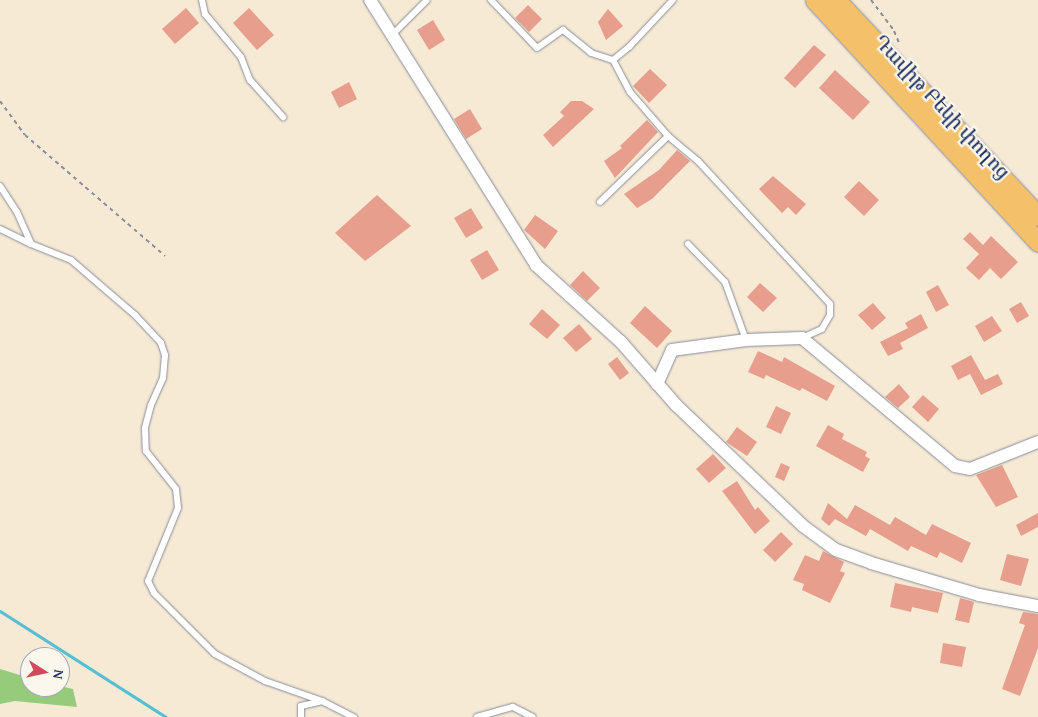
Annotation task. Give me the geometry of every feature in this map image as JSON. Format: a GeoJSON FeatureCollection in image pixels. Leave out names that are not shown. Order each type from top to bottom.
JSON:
{"type":"FeatureCollection","features":[{"type":"Feature","properties":{"kind":"main road","name":"Դավիթ Բեկի փողոց"},"geometry":{"type":"LineString","coordinates":[[828,3],[900,68],[1038,216]]}},
{"type":"Feature","properties":{"kind":"main road","name":"Դավիթ Բեկի փողոց"},"geometry":{"type":"LineString","coordinates":[[828,3],[1038,242]]}},
{"type":"Feature","properties":{"kind":"street"},"geometry":{"type":"LineString","coordinates":[[370,0],[536,265],[621,342],[657,384],[803,526],[836,550],[979,595],[1038,606]]}},
{"type":"Feature","properties":{"kind":"street"},"geometry":{"type":"LineString","coordinates":[[657,384],[672,350],[746,340],[802,338],[955,466],[970,469],[1038,442]]}},
{"type":"Feature","properties":{"kind":"lane"},"geometry":{"type":"LineString","coordinates":[[202,0],[205,14],[241,57],[250,80],[283,118]]}},
{"type":"Feature","properties":{"kind":"lane"},"geometry":{"type":"LineString","coordinates":[[392,34],[427,0]]}},
{"type":"Feature","properties":{"kind":"lane"},"geometry":{"type":"LineString","coordinates":[[491,0],[537,48],[563,30],[591,53],[613,60],[630,92],[668,136],[698,160],[830,304],[830,315],[822,329],[802,338]]}},
{"type":"Feature","properties":{"kind":"lane"},"geometry":{"type":"LineString","coordinates":[[613,60],[629,47],[673,0]]}},
{"type":"Feature","properties":{"kind":"lane"},"geometry":{"type":"LineString","coordinates":[[600,202],[668,136]]}},
{"type":"Feature","properties":{"kind":"lane"},"geometry":{"type":"LineString","coordinates":[[0,186],[32,244]]}},
{"type":"Feature","properties":{"kind":"lane"},"geometry":{"type":"LineString","coordinates":[[0,229],[71,260],[135,315],[161,343],[165,355],[163,378],[151,405],[145,428],[146,451],[176,488],[178,508],[148,581],[154,593],[215,654],[265,681],[322,701],[354,717]]}},
{"type":"Feature","properties":{"kind":"lane"},"geometry":{"type":"LineString","coordinates":[[688,244],[724,282],[746,340]]}},
{"type":"Feature","properties":{"kind":"lane"},"geometry":{"type":"LineString","coordinates":[[301,717],[301,706],[322,701]]}},
{"type":"Feature","properties":{"kind":"lane"},"geometry":{"type":"LineString","coordinates":[[477,717],[513,707],[533,717]]}},
{"type":"Feature","properties":{"kind":"path"},"geometry":{"type":"LineString","coordinates":[[871,0],[894,31],[900,46],[900,68]]}},
{"type":"Feature","properties":{"kind":"path"},"geometry":{"type":"LineString","coordinates":[[0,101],[25,135],[166,256]]}},
{"type":"Feature","properties":{"kind":"green space"},"geometry":{"type":"Polygon","coordinates":[[[0,669],[20,675],[20,697],[70,697],[70,688],[73,689],[77,707],[15,701],[0,704],[0,669]]]}},
{"type":"Feature","properties":{"kind":"building"},"geometry":{"type":"Polygon","coordinates":[[[528,5],[542,19],[529,32],[515,18],[528,5]]]}},
{"type":"Feature","properties":{"kind":"building"},"geometry":{"type":"Polygon","coordinates":[[[186,8],[199,23],[175,44],[162,29],[186,8]]]}},
{"type":"Feature","properties":{"kind":"building"},"geometry":{"type":"Polygon","coordinates":[[[249,8],[274,35],[257,50],[233,23],[249,8]]]}},
{"type":"Feature","properties":{"kind":"building"},"geometry":{"type":"Polygon","coordinates":[[[608,9],[623,26],[606,40],[598,22],[608,9]]]}},
{"type":"Feature","properties":{"kind":"building"},"geometry":{"type":"Polygon","coordinates":[[[433,20],[445,40],[429,50],[417,30],[433,20]]]}},
{"type":"Feature","properties":{"kind":"building"},"geometry":{"type":"Polygon","coordinates":[[[814,45],[826,55],[795,88],[784,78],[814,45]]]}},
{"type":"Feature","properties":{"kind":"building"},"geometry":{"type":"Polygon","coordinates":[[[650,69],[667,85],[649,103],[633,86],[650,69]]]}},
{"type":"Feature","properties":{"kind":"building"},"geometry":{"type":"Polygon","coordinates":[[[835,70],[870,102],[853,120],[819,88],[835,70]]]}},
{"type":"Feature","properties":{"kind":"building"},"geometry":{"type":"Polygon","coordinates":[[[349,82],[357,99],[339,108],[331,92],[349,82]]]}},
{"type":"Feature","properties":{"kind":"building"},"geometry":{"type":"Polygon","coordinates":[[[571,101],[582,101],[594,109],[553,147],[543,135],[564,116],[560,112],[571,101]]]}},
{"type":"Feature","properties":{"kind":"building"},"geometry":{"type":"Polygon","coordinates":[[[470,109],[482,129],[466,139],[454,119],[470,109]]]}},
{"type":"Feature","properties":{"kind":"building"},"geometry":{"type":"Polygon","coordinates":[[[647,120],[658,132],[615,178],[604,161],[622,148],[620,146],[647,120]]]}},
{"type":"Feature","properties":{"kind":"building"},"geometry":{"type":"Polygon","coordinates":[[[677,150],[690,161],[652,199],[637,208],[624,194],[659,170],[677,150]]]}},
{"type":"Feature","properties":{"kind":"building"},"geometry":{"type":"Polygon","coordinates":[[[773,176],[806,204],[796,215],[788,207],[782,213],[759,189],[773,176]]]}},
{"type":"Feature","properties":{"kind":"building"},"geometry":{"type":"Polygon","coordinates":[[[859,181],[879,200],[864,216],[844,197],[859,181]]]}},
{"type":"Feature","properties":{"kind":"building"},"geometry":{"type":"Polygon","coordinates":[[[377,195],[411,226],[365,261],[335,233],[377,195]]]}},
{"type":"Feature","properties":{"kind":"building"},"geometry":{"type":"Polygon","coordinates":[[[471,208],[483,228],[466,238],[454,218],[471,208]]]}},
{"type":"Feature","properties":{"kind":"building"},"geometry":{"type":"Polygon","coordinates":[[[535,215],[558,231],[545,249],[524,230],[535,215]]]}},
{"type":"Feature","properties":{"kind":"building"},"geometry":{"type":"Polygon","coordinates":[[[970,232],[983,245],[991,236],[1018,262],[1001,279],[990,268],[979,280],[966,268],[979,254],[963,239],[970,232]]]}},
{"type":"Feature","properties":{"kind":"building"},"geometry":{"type":"Polygon","coordinates":[[[487,250],[499,270],[482,280],[470,260],[487,250]]]}},
{"type":"Feature","properties":{"kind":"building"},"geometry":{"type":"Polygon","coordinates":[[[583,271],[600,288],[587,301],[570,285],[583,271]]]}},
{"type":"Feature","properties":{"kind":"building"},"geometry":{"type":"Polygon","coordinates":[[[760,283],[777,298],[763,312],[747,297],[760,283]]]}},
{"type":"Feature","properties":{"kind":"building"},"geometry":{"type":"Polygon","coordinates":[[[938,285],[949,305],[936,312],[926,292],[938,285]]]}},
{"type":"Feature","properties":{"kind":"building"},"geometry":{"type":"Polygon","coordinates":[[[1021,302],[1029,316],[1017,323],[1009,309],[1021,302]]]}},
{"type":"Feature","properties":{"kind":"building"},"geometry":{"type":"Polygon","coordinates":[[[873,303],[886,318],[872,330],[858,315],[873,303]]]}},
{"type":"Feature","properties":{"kind":"building"},"geometry":{"type":"Polygon","coordinates":[[[645,306],[672,331],[657,348],[630,323],[645,306]]]}},
{"type":"Feature","properties":{"kind":"building"},"geometry":{"type":"Polygon","coordinates":[[[542,309],[560,325],[547,339],[529,324],[542,309]]]}},
{"type":"Feature","properties":{"kind":"building"},"geometry":{"type":"Polygon","coordinates":[[[921,314],[928,328],[900,343],[903,349],[888,356],[880,342],[908,328],[905,323],[921,314]]]}},
{"type":"Feature","properties":{"kind":"building"},"geometry":{"type":"Polygon","coordinates":[[[992,316],[1002,331],[984,342],[975,326],[992,316]]]}},
{"type":"Feature","properties":{"kind":"building"},"geometry":{"type":"Polygon","coordinates":[[[579,324],[592,339],[576,352],[563,338],[579,324]]]}},
{"type":"Feature","properties":{"kind":"building"},"geometry":{"type":"Polygon","coordinates":[[[758,351],[782,362],[784,357],[835,386],[827,401],[802,388],[800,391],[766,375],[764,379],[748,372],[758,351]]]}},
{"type":"Feature","properties":{"kind":"building"},"geometry":{"type":"Polygon","coordinates":[[[971,355],[985,380],[998,374],[1003,384],[981,395],[970,374],[958,380],[951,366],[971,355]]]}},
{"type":"Feature","properties":{"kind":"building"},"geometry":{"type":"Polygon","coordinates":[[[617,357],[629,373],[620,380],[608,364],[617,357]]]}},
{"type":"Feature","properties":{"kind":"building"},"geometry":{"type":"Polygon","coordinates":[[[899,384],[910,397],[898,408],[885,397],[899,384]]]}},
{"type":"Feature","properties":{"kind":"building"},"geometry":{"type":"Polygon","coordinates":[[[923,395],[939,409],[928,422],[912,407],[923,395]]]}},
{"type":"Feature","properties":{"kind":"building"},"geometry":{"type":"Polygon","coordinates":[[[776,406],[791,413],[781,434],[766,427],[776,406]]]}},
{"type":"Feature","properties":{"kind":"building"},"geometry":{"type":"Polygon","coordinates":[[[828,425],[844,434],[842,439],[867,452],[865,456],[870,459],[863,472],[816,446],[828,425]]]}},
{"type":"Feature","properties":{"kind":"building"},"geometry":{"type":"Polygon","coordinates":[[[737,427],[757,442],[747,456],[726,442],[737,427]]]}},
{"type":"Feature","properties":{"kind":"building"},"geometry":{"type":"Polygon","coordinates":[[[713,454],[726,468],[709,483],[696,469],[713,454]]]}},
{"type":"Feature","properties":{"kind":"building"},"geometry":{"type":"Polygon","coordinates":[[[781,463],[790,467],[784,481],[775,477],[781,463]]]}},
{"type":"Feature","properties":{"kind":"building"},"geometry":{"type":"Polygon","coordinates":[[[1002,465],[1018,497],[996,507],[976,475],[1002,465]]]}},
{"type":"Feature","properties":{"kind":"building"},"geometry":{"type":"Polygon","coordinates":[[[737,481],[755,510],[758,507],[770,521],[755,534],[722,491],[737,481]]]}},
{"type":"Feature","properties":{"kind":"building"},"geometry":{"type":"Polygon","coordinates":[[[828,503],[847,519],[855,505],[890,525],[895,517],[926,535],[932,524],[971,543],[962,563],[940,552],[937,558],[911,546],[908,551],[870,529],[866,536],[835,519],[829,526],[821,519],[828,503]]]}},
{"type":"Feature","properties":{"kind":"building"},"geometry":{"type":"Polygon","coordinates":[[[1038,513],[1038,527],[1021,536],[1016,525],[1038,513]]]}},
{"type":"Feature","properties":{"kind":"building"},"geometry":{"type":"Polygon","coordinates":[[[781,532],[793,544],[775,562],[763,550],[781,532]]]}},
{"type":"Feature","properties":{"kind":"building"},"geometry":{"type":"Polygon","coordinates":[[[823,551],[844,562],[840,571],[845,573],[830,603],[802,590],[804,584],[793,580],[805,555],[819,561],[823,551]]]}},
{"type":"Feature","properties":{"kind":"building"},"geometry":{"type":"Polygon","coordinates":[[[1007,554],[1029,559],[1021,586],[1000,580],[1007,554]]]}},
{"type":"Feature","properties":{"kind":"building"},"geometry":{"type":"Polygon","coordinates":[[[895,583],[943,593],[938,613],[912,607],[911,612],[890,607],[895,583]]]}},
{"type":"Feature","properties":{"kind":"building"},"geometry":{"type":"Polygon","coordinates":[[[960,598],[974,602],[969,623],[955,620],[960,598]]]}},
{"type":"Feature","properties":{"kind":"building"},"geometry":{"type":"Polygon","coordinates":[[[1023,612],[1038,614],[1038,648],[1020,696],[1002,689],[1025,625],[1019,623],[1023,612]]]}},
{"type":"Feature","properties":{"kind":"building"},"geometry":{"type":"Polygon","coordinates":[[[943,643],[966,647],[962,667],[940,663],[943,643]]]}},
{"type":"Feature","properties":{"kind":"waterway"},"geometry":{"type":"LineString","coordinates":[[0,611],[166,717]]}}]}
